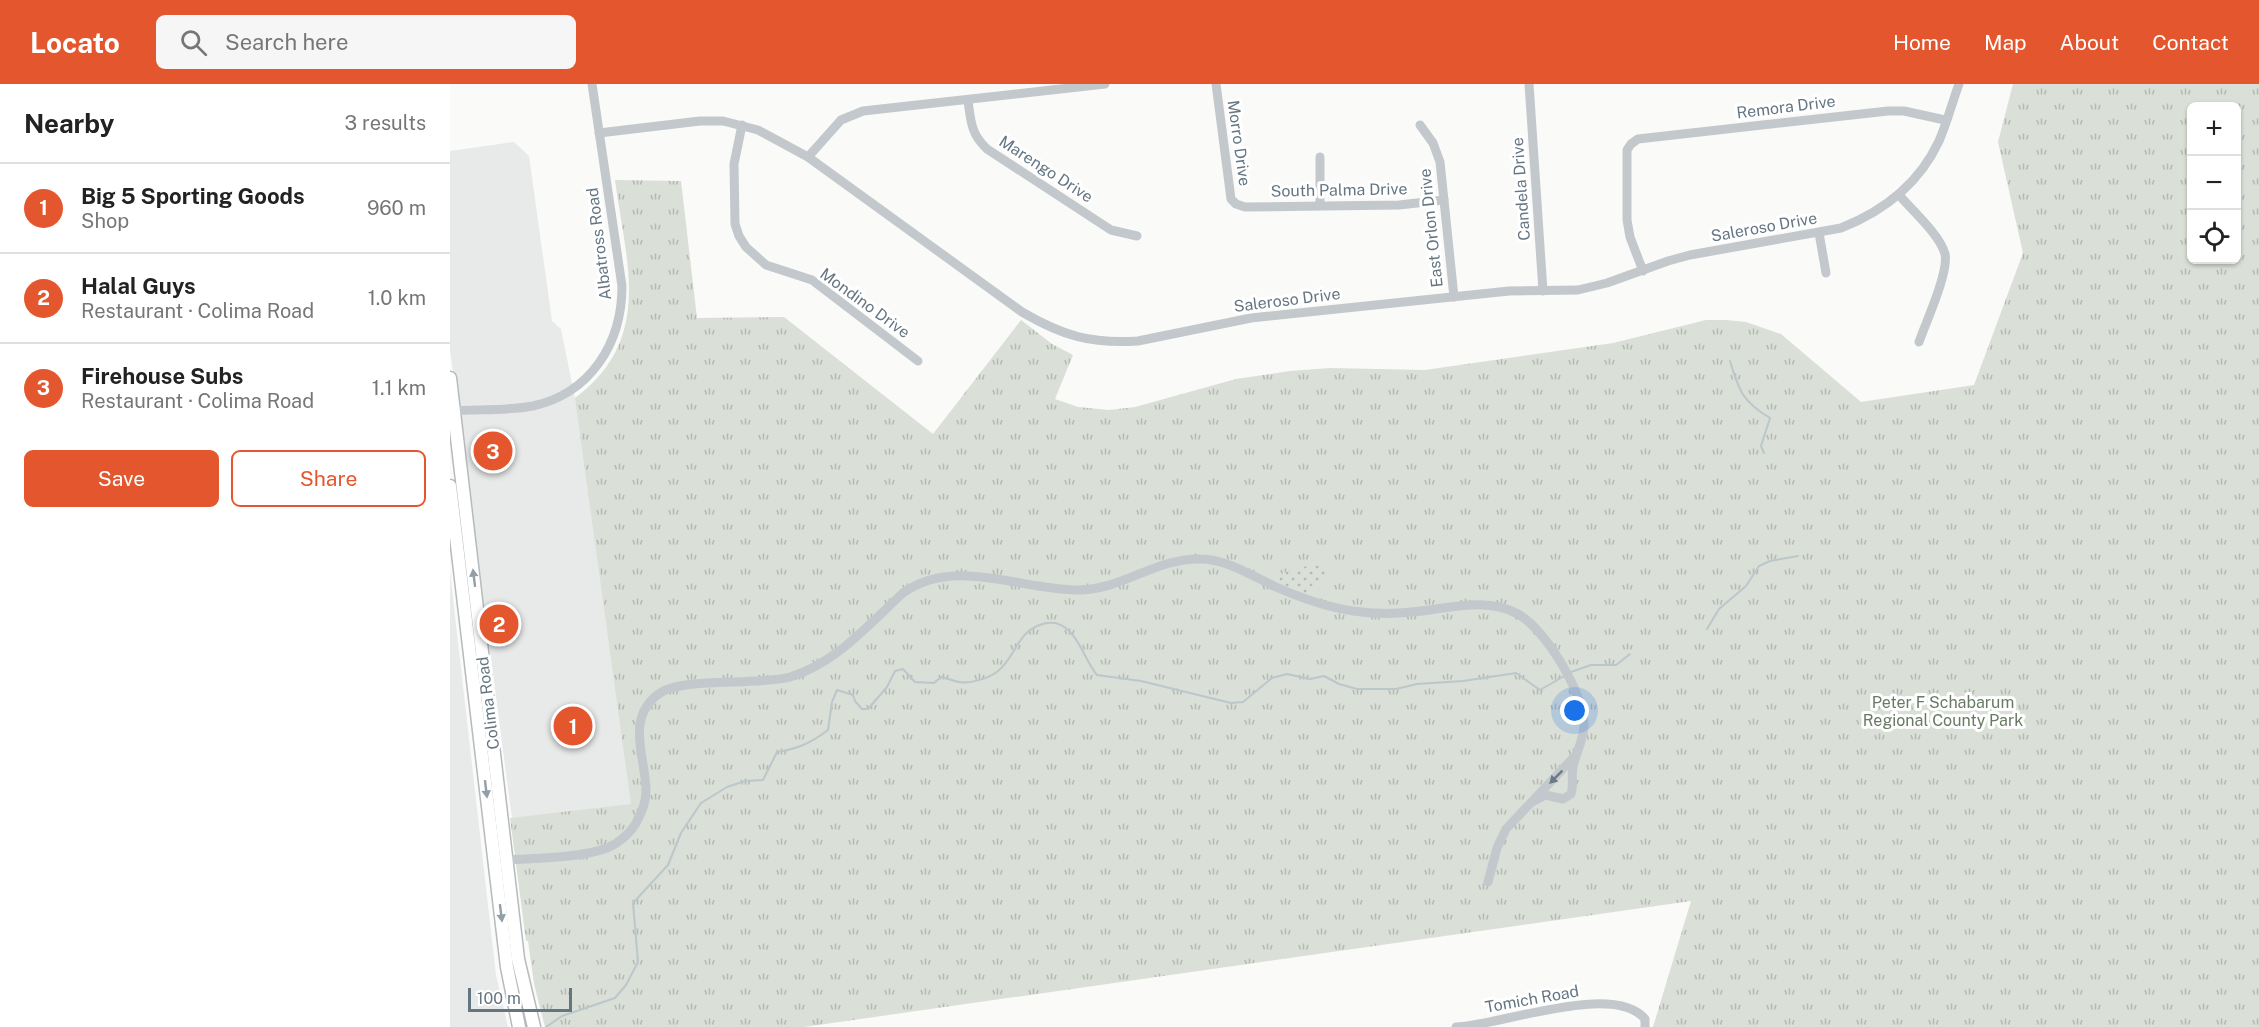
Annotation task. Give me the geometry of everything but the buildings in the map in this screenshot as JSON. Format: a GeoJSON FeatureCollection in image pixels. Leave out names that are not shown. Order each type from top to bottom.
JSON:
{"type":"FeatureCollection","features":[{"type":"Feature","properties":{"kind":"main road","name":"Colima Road"},"geometry":{"type":"LineString","coordinates":[[450,378],[452,411],[518,959],[534,1027]]}},
{"type":"Feature","properties":{"kind":"main road","name":"Colima Road"},"geometry":{"type":"LineString","coordinates":[[450,486],[505,954],[519,1027]]}},
{"type":"Feature","properties":{"kind":"street","name":"Albatross Road"},"geometry":{"type":"LineString","coordinates":[[452,411],[512,408],[546,402],[561,396],[586,378],[604,357],[611,344],[620,317],[622,286],[592,84]]}},
{"type":"Feature","properties":{"kind":"street"},"geometry":{"type":"LineString","coordinates":[[808,157],[842,120],[853,114],[1105,84]]}},
{"type":"Feature","properties":{"kind":"street","name":"Morro Drive"},"geometry":{"type":"LineString","coordinates":[[1216,84],[1231,199],[1236,204]]}},
{"type":"Feature","properties":{"kind":"street","name":"Candela Drive"},"geometry":{"type":"LineString","coordinates":[[1529,84],[1543,291]]}},
{"type":"Feature","properties":{"kind":"street","name":"Saleroso Drive"},"geometry":{"type":"LineString","coordinates":[[599,133],[700,122],[723,122],[758,130],[808,157],[1022,312],[1049,328],[1087,340],[1138,341],[1251,318],[1509,291],[1594,287],[1690,255],[1841,228],[1863,219],[1899,195],[1923,168],[1940,138],[1959,84]]}},
{"type":"Feature","properties":{"kind":"street","name":"Marengo Drive"},"geometry":{"type":"LineString","coordinates":[[969,100],[972,127],[977,139],[987,149],[1111,230],[1137,236]]}},
{"type":"Feature","properties":{"kind":"street","name":"Remora Drive"},"geometry":{"type":"LineString","coordinates":[[1643,271],[1630,237],[1627,220],[1628,150],[1631,144],[1638,139],[1888,111],[1904,111],[1945,120]]}},
{"type":"Feature","properties":{"kind":"street","name":"Mondino Drive"},"geometry":{"type":"LineString","coordinates":[[742,125],[734,164],[735,224],[746,247],[766,265],[812,280],[918,361]]}},
{"type":"Feature","properties":{"kind":"street","name":"East Orlon Drive"},"geometry":{"type":"LineString","coordinates":[[1420,125],[1433,143],[1440,162],[1454,297]]}},
{"type":"Feature","properties":{"kind":"street"},"geometry":{"type":"LineString","coordinates":[[1320,157],[1320,205]]}},
{"type":"Feature","properties":{"kind":"street"},"geometry":{"type":"LineString","coordinates":[[1899,195],[1939,241],[1945,254],[1946,268],[1919,342]]}},
{"type":"Feature","properties":{"kind":"street","name":"South Palma Drive"},"geometry":{"type":"LineString","coordinates":[[1236,204],[1245,207],[1399,205],[1444,200]]}},
{"type":"Feature","properties":{"kind":"street"},"geometry":{"type":"LineString","coordinates":[[1819,233],[1826,273]]}},
{"type":"Feature","properties":{"kind":"street"},"geometry":{"type":"LineString","coordinates":[[507,860],[598,850],[616,843],[632,829],[642,809],[645,795],[639,722],[649,704],[659,694],[681,686],[772,680],[804,672],[838,652],[907,590],[940,576],[959,575],[1082,590],[1118,584],[1172,562],[1192,559],[1214,560],[1306,599],[1354,611],[1410,613],[1475,604],[1502,607],[1520,615],[1537,629],[1549,644],[1579,699],[1584,724],[1578,753],[1572,768],[1572,787],[1569,796],[1559,799],[1545,795],[1534,801]]}},
{"type":"Feature","properties":{"kind":"street"},"geometry":{"type":"LineString","coordinates":[[1488,882],[1503,835],[1578,753]]}},
{"type":"Feature","properties":{"kind":"street","name":"Tomich Road"},"geometry":{"type":"LineString","coordinates":[[1456,1027],[1570,1006],[1603,1003],[1633,1009],[1645,1023]]}},
{"type":"Feature","properties":{"kind":"shaded area"},"geometry":{"type":"Polygon","coordinates":[[[514,142],[529,156],[552,321],[561,329],[578,413],[633,805],[512,818],[450,350],[450,151],[514,142]]]}},
{"type":"Feature","properties":{"kind":"shaded area"},"geometry":{"type":"Polygon","coordinates":[[[450,572],[496,975],[508,1027],[450,1027],[450,572]]]}},
{"type":"Feature","properties":{"kind":"green space","name":"Peter F Schabarum Regional County Park"},"geometry":{"type":"Polygon","coordinates":[[[2013,84],[2259,84],[2259,1027],[1653,1027],[1691,901],[804,1027],[545,1027],[534,984],[528,941],[526,941],[510,818],[631,804],[575,398],[600,375],[616,351],[625,325],[629,298],[628,270],[615,180],[681,181],[697,318],[784,317],[933,434],[1021,320],[1052,344],[1073,355],[1055,399],[1078,407],[1109,410],[1135,407],[1236,379],[1330,368],[1425,370],[1613,343],[1706,320],[1746,322],[1781,334],[1861,402],[1974,385],[2023,253],[1998,142],[2013,84]]]}},
{"type":"Feature","properties":{"kind":"green space"},"geometry":{"type":"Polygon","coordinates":[[[1313,563],[1329,571],[1325,583],[1313,584],[1308,595],[1275,581],[1282,573],[1313,563]]]}},
{"type":"Feature","properties":{"kind":"waterway"},"geometry":{"type":"LineString","coordinates":[[1730,361],[1743,395],[1754,407],[1770,418],[1761,446],[1764,453]]}},
{"type":"Feature","properties":{"kind":"waterway"},"geometry":{"type":"LineString","coordinates":[[1707,629],[1719,609],[1746,586],[1759,566],[1770,561],[1798,556]]}},
{"type":"Feature","properties":{"kind":"waterway"},"geometry":{"type":"LineString","coordinates":[[546,1027],[562,1016],[615,998],[626,985],[638,962],[633,903],[668,865],[681,833],[701,803],[727,787],[745,781],[763,780],[777,752],[804,745],[828,730],[832,702],[837,690],[853,695],[862,709],[868,709],[887,687],[895,671],[903,669],[915,682],[934,683],[941,677],[957,682],[980,680],[1002,668],[1030,630],[1050,623],[1064,627],[1070,632],[1097,675],[1141,681],[1231,703],[1243,702],[1272,678],[1287,674],[1310,679],[1324,676],[1339,684],[1357,689],[1396,689],[1417,684],[1463,681],[1516,673],[1540,690],[1566,675]]}},
{"type":"Feature","properties":{"kind":"waterway"},"geometry":{"type":"LineString","coordinates":[[1571,672],[1591,665],[1616,665],[1630,654]]}},
{"type":"Feature","properties":{"kind":"place","name":"Firehouse Subs"},"geometry":{"type":"Point","coordinates":[493,451]}},
{"type":"Feature","properties":{"kind":"place","name":"Halal Guys"},"geometry":{"type":"Point","coordinates":[499,624]}},
{"type":"Feature","properties":{"kind":"place","name":"Big 5 Sporting Goods"},"geometry":{"type":"Point","coordinates":[573,726]}}]}
